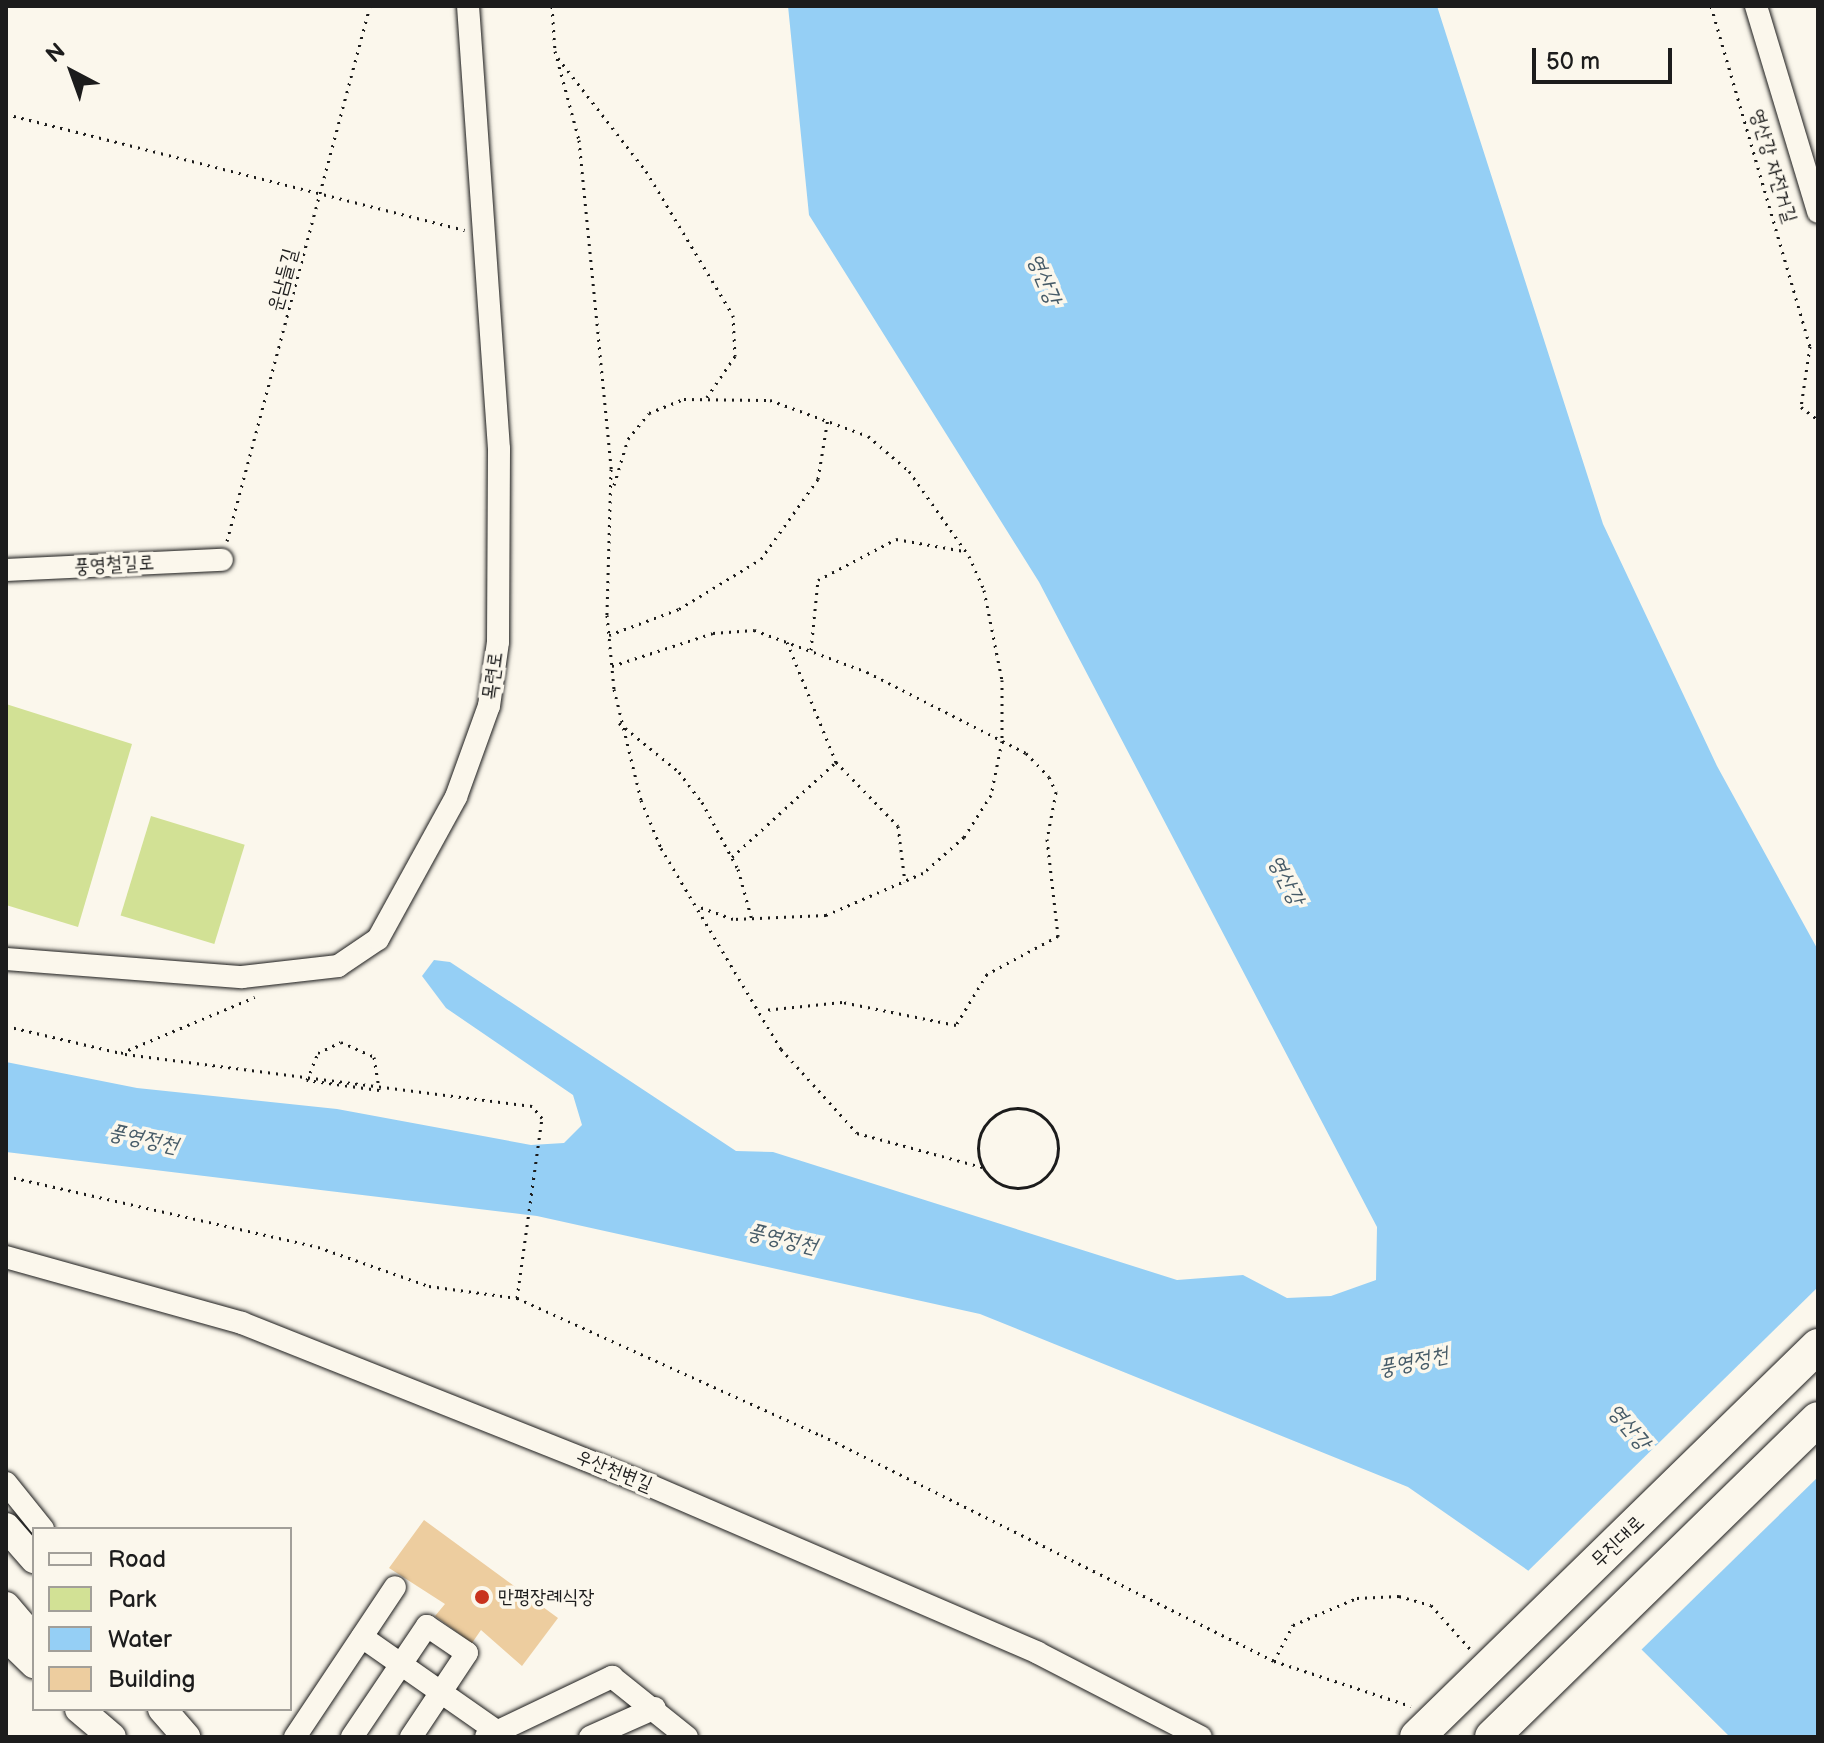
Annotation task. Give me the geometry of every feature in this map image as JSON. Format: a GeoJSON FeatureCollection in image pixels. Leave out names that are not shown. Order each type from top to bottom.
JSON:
{"type":"FeatureCollection","features":[{"type":"Feature","properties":{"kind":"highway","name":"무진대로"},"geometry":{"type":"LineString","coordinates":[[1421,1724],[1818,1346]]}},
{"type":"Feature","properties":{"kind":"highway"},"geometry":{"type":"LineString","coordinates":[[1492,1737],[1818,1419]]}},
{"type":"Feature","properties":{"kind":"main road"},"geometry":{"type":"LineString","coordinates":[[6,1527],[32,1557]]}},
{"type":"Feature","properties":{"kind":"main road"},"geometry":{"type":"LineString","coordinates":[[6,1606],[32,1637]]}},
{"type":"Feature","properties":{"kind":"main road"},"geometry":{"type":"LineString","coordinates":[[6,1637],[32,1662]]}},
{"type":"Feature","properties":{"kind":"main road"},"geometry":{"type":"LineString","coordinates":[[82,1711],[115,1737]]}},
{"type":"Feature","properties":{"kind":"main road"},"geometry":{"type":"LineString","coordinates":[[96,1711],[115,1737]]}},
{"type":"Feature","properties":{"kind":"main road"},"geometry":{"type":"LineString","coordinates":[[164,1711],[186,1737]]}},
{"type":"Feature","properties":{"kind":"street","name":"목련로"},"geometry":{"type":"LineString","coordinates":[[6,959],[242,977],[313,973],[363,953],[403,903],[476,752],[498,642],[499,449],[488,235],[468,6]]}},
{"type":"Feature","properties":{"kind":"street"},"geometry":{"type":"LineString","coordinates":[[1756,6],[1818,212]]}},
{"type":"Feature","properties":{"kind":"street","name":"풍영철길로"},"geometry":{"type":"LineString","coordinates":[[6,570],[222,560]]}},
{"type":"Feature","properties":{"kind":"street","name":"우산천변길"},"geometry":{"type":"LineString","coordinates":[[6,1257],[242,1323],[651,1486],[1038,1653],[1201,1737]]}},
{"type":"Feature","properties":{"kind":"street"},"geometry":{"type":"LineString","coordinates":[[6,1483],[41,1527]]}},
{"type":"Feature","properties":{"kind":"street"},"geometry":{"type":"LineString","coordinates":[[295,1737],[395,1587]]}},
{"type":"Feature","properties":{"kind":"street"},"geometry":{"type":"LineString","coordinates":[[352,1737],[427,1626],[467,1653],[411,1737]]}},
{"type":"Feature","properties":{"kind":"street"},"geometry":{"type":"LineString","coordinates":[[362,1637],[442,1689],[494,1735],[612,1677],[655,1708],[687,1737]]}},
{"type":"Feature","properties":{"kind":"street"},"geometry":{"type":"LineString","coordinates":[[590,1737],[655,1708]]}},
{"type":"Feature","properties":{"kind":"street"},"geometry":{"type":"LineString","coordinates":[[173,1711],[192,1737]]}},
{"type":"Feature","properties":{"kind":"path","name":"운남들길"},"geometry":{"type":"LineString","coordinates":[[222,560],[370,6]]}},
{"type":"Feature","properties":{"kind":"path"},"geometry":{"type":"LineString","coordinates":[[552,6],[556,56],[579,140],[612,492],[609,635],[612,666],[619,723],[652,828],[697,906],[764,1010],[781,1049],[857,1133],[982,1167],[999,1184],[1036,1184],[1058,1153],[1052,1126],[1030,1109],[1002,1111],[982,1129],[982,1167]]}},
{"type":"Feature","properties":{"kind":"path","name":"영산강 자전거길"},"geometry":{"type":"LineString","coordinates":[[1711,6],[1810,346],[1801,407],[1818,420]]}},
{"type":"Feature","properties":{"kind":"path"},"geometry":{"type":"LineString","coordinates":[[556,56],[638,159],[733,315],[735,356],[707,397]]}},
{"type":"Feature","properties":{"kind":"path"},"geometry":{"type":"LineString","coordinates":[[6,114],[320,196],[488,235]]}},
{"type":"Feature","properties":{"kind":"path"},"geometry":{"type":"LineString","coordinates":[[612,492],[628,439],[649,413],[707,397],[770,400],[828,418],[868,436],[909,471],[966,551],[984,590],[1002,680],[1002,741],[991,795],[964,837],[905,883],[826,915],[752,920],[697,906]]}},
{"type":"Feature","properties":{"kind":"path"},"geometry":{"type":"LineString","coordinates":[[609,635],[679,609],[761,559],[818,479],[828,418]]}},
{"type":"Feature","properties":{"kind":"path"},"geometry":{"type":"LineString","coordinates":[[811,650],[818,580],[896,539],[966,551]]}},
{"type":"Feature","properties":{"kind":"path"},"geometry":{"type":"LineString","coordinates":[[612,666],[731,629],[787,642],[811,650],[1002,741],[1038,763],[1056,792],[1047,839],[1058,936],[987,974],[956,1025],[842,1002],[764,1010]]}},
{"type":"Feature","properties":{"kind":"path"},"geometry":{"type":"LineString","coordinates":[[787,642],[836,762],[898,826],[905,883]]}},
{"type":"Feature","properties":{"kind":"path"},"geometry":{"type":"LineString","coordinates":[[619,723],[679,772],[732,857],[752,920]]}},
{"type":"Feature","properties":{"kind":"path"},"geometry":{"type":"LineString","coordinates":[[732,857],[836,762]]}},
{"type":"Feature","properties":{"kind":"path"},"geometry":{"type":"LineString","coordinates":[[121,1053],[268,991]]}},
{"type":"Feature","properties":{"kind":"path"},"geometry":{"type":"LineString","coordinates":[[6,1026],[121,1053],[522,1102],[542,1118],[528,1247],[517,1298]]}},
{"type":"Feature","properties":{"kind":"path"},"geometry":{"type":"LineString","coordinates":[[307,1075],[318,1053],[341,1042],[374,1057],[380,1084]]}},
{"type":"Feature","properties":{"kind":"path"},"geometry":{"type":"LineString","coordinates":[[6,1176],[318,1247],[429,1286],[517,1298],[821,1435],[1274,1661],[1421,1724]]}},
{"type":"Feature","properties":{"kind":"path"},"geometry":{"type":"LineString","coordinates":[[1274,1661],[1293,1625],[1357,1598],[1399,1596],[1446,1616],[1472,1652]]}},
{"type":"Feature","properties":{"kind":"green space"},"geometry":{"type":"Polygon","coordinates":[[[6,704],[132,744],[78,927],[6,905],[6,704]]]}},
{"type":"Feature","properties":{"kind":"green space"},"geometry":{"type":"Polygon","coordinates":[[[151,816],[245,845],[214,944],[121,915],[151,816]]]}},
{"type":"Feature","properties":{"kind":"water"},"geometry":{"type":"Polygon","coordinates":[[[788,6],[1437,6],[1603,524],[1717,766],[1818,950],[1818,1737],[1730,1737],[1641,1649],[1408,1487],[980,1314],[537,1216],[6,1152],[6,1062],[137,1088],[337,1109],[531,1145],[564,1143],[582,1125],[573,1095],[446,1008],[422,976],[434,960],[450,962],[736,1151],[773,1152],[1177,1280],[1243,1275],[1287,1298],[1331,1296],[1376,1280],[1377,1227],[1039,582],[809,215],[788,6]]]}},
{"type":"Feature","properties":{"kind":"pier"},"geometry":{"type":"Polygon","coordinates":[[[1818,1287],[1818,1477],[1639,1652],[1526,1573],[1818,1287]]]}},
{"type":"Feature","properties":{"kind":"building","name":"만평장례식장"},"geometry":{"type":"Polygon","coordinates":[[[424,1520],[558,1618],[522,1666],[481,1630],[472,1643],[435,1616],[445,1604],[389,1568],[424,1520]]]}},
{"type":"Feature","properties":{"kind":"place","name":"만평장례식장"},"geometry":{"type":"Point","coordinates":[482,1597]}},
{"type":"Feature","properties":{"kind":"water label","name":"영산강"},"geometry":{"type":"Point","coordinates":[1044,279]}},
{"type":"Feature","properties":{"kind":"water label","name":"영산강"},"geometry":{"type":"Point","coordinates":[1286,880]}},
{"type":"Feature","properties":{"kind":"water label","name":"풍영정천"},"geometry":{"type":"Point","coordinates":[143,1139]}},
{"type":"Feature","properties":{"kind":"water label","name":"풍영정천"},"geometry":{"type":"Point","coordinates":[782,1239]}},
{"type":"Feature","properties":{"kind":"water label","name":"풍영정천"},"geometry":{"type":"Point","coordinates":[1413,1362]}},
{"type":"Feature","properties":{"kind":"water label","name":"영산강"},"geometry":{"type":"Point","coordinates":[1629,1427]}}]}
